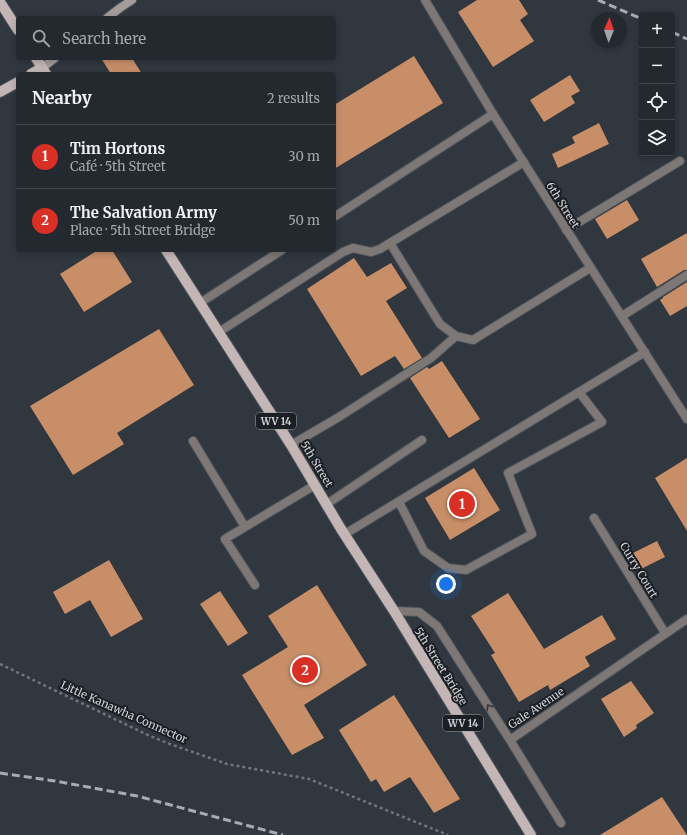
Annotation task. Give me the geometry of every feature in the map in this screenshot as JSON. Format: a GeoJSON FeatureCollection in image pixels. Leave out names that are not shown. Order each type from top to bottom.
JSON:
{"type":"FeatureCollection","features":[{"type":"Feature","properties":{"kind":"main road"},"geometry":{"type":"LineString","coordinates":[[0,2],[16,27]]}},
{"type":"Feature","properties":{"kind":"main road"},"geometry":{"type":"LineString","coordinates":[[37,60],[44,71]]}},
{"type":"Feature","properties":{"kind":"main road"},"geometry":{"type":"LineString","coordinates":[[0,92],[16,83]]}},
{"type":"Feature","properties":{"kind":"main road","name":"5th Street"},"geometry":{"type":"LineString","coordinates":[[167,252],[292,445],[345,534],[394,611]]}},
{"type":"Feature","properties":{"kind":"main road","name":"5th Street Bridge"},"geometry":{"type":"LineString","coordinates":[[394,611],[531,835]]}},
{"type":"Feature","properties":{"kind":"street"},"geometry":{"type":"LineString","coordinates":[[110,16],[132,0]]}},
{"type":"Feature","properties":{"kind":"street","name":"6th Street"},"geometry":{"type":"LineString","coordinates":[[425,0],[493,114],[687,419]]}},
{"type":"Feature","properties":{"kind":"street"},"geometry":{"type":"LineString","coordinates":[[44,71],[53,60]]}},
{"type":"Feature","properties":{"kind":"street"},"geometry":{"type":"LineString","coordinates":[[336,216],[493,114]]}},
{"type":"Feature","properties":{"kind":"street"},"geometry":{"type":"LineString","coordinates":[[566,230],[680,161]]}},
{"type":"Feature","properties":{"kind":"street"},"geometry":{"type":"LineString","coordinates":[[219,332],[343,252],[353,248],[371,252],[380,249],[524,162]]}},
{"type":"Feature","properties":{"kind":"street"},"geometry":{"type":"LineString","coordinates":[[390,243],[440,324],[456,336],[473,340],[590,268]]}},
{"type":"Feature","properties":{"kind":"street"},"geometry":{"type":"LineString","coordinates":[[200,303],[279,252]]}},
{"type":"Feature","properties":{"kind":"street"},"geometry":{"type":"LineString","coordinates":[[622,316],[687,275]]}},
{"type":"Feature","properties":{"kind":"street"},"geometry":{"type":"LineString","coordinates":[[292,445],[339,417],[431,358],[456,336]]}},
{"type":"Feature","properties":{"kind":"street"},"geometry":{"type":"LineString","coordinates":[[345,534],[645,352]]}},
{"type":"Feature","properties":{"kind":"street"},"geometry":{"type":"LineString","coordinates":[[399,502],[424,551],[448,568],[466,570],[532,534],[508,473],[602,422],[579,392]]}},
{"type":"Feature","properties":{"kind":"street"},"geometry":{"type":"LineString","coordinates":[[327,504],[422,440]]}},
{"type":"Feature","properties":{"kind":"street"},"geometry":{"type":"LineString","coordinates":[[192,441],[245,526]]}},
{"type":"Feature","properties":{"kind":"street"},"geometry":{"type":"LineString","coordinates":[[256,585],[225,539],[315,485]]}},
{"type":"Feature","properties":{"kind":"street","name":"Curry Court"},"geometry":{"type":"LineString","coordinates":[[594,518],[665,633]]}},
{"type":"Feature","properties":{"kind":"street","name":"Gale Avenue"},"geometry":{"type":"LineString","coordinates":[[394,611],[419,612],[437,626],[510,740],[687,619]]}},
{"type":"Feature","properties":{"kind":"street"},"geometry":{"type":"LineString","coordinates":[[510,740],[561,824]]}},
{"type":"Feature","properties":{"kind":"path","name":"Little Kanawha Connector"},"geometry":{"type":"LineString","coordinates":[[0,664],[150,736],[170,744],[227,764],[309,779],[448,835]]}},
{"type":"Feature","properties":{"kind":"building"},"geometry":{"type":"Polygon","coordinates":[[[477,0],[519,0],[528,14],[520,20],[534,41],[493,67],[458,12],[477,0]]]}},
{"type":"Feature","properties":{"kind":"building"},"geometry":{"type":"Polygon","coordinates":[[[414,56],[443,103],[336,168],[336,104],[414,56]]]}},
{"type":"Feature","properties":{"kind":"building"},"geometry":{"type":"Polygon","coordinates":[[[102,60],[133,60],[141,72],[110,72],[102,60]]]}},
{"type":"Feature","properties":{"kind":"building"},"geometry":{"type":"Polygon","coordinates":[[[570,75],[580,91],[571,96],[575,103],[544,122],[530,100],[570,75]]]}},
{"type":"Feature","properties":{"kind":"building"},"geometry":{"type":"Polygon","coordinates":[[[599,123],[609,144],[558,168],[552,154],[575,143],[572,137],[599,123]]]}},
{"type":"Feature","properties":{"kind":"building"},"geometry":{"type":"Polygon","coordinates":[[[627,200],[639,220],[607,239],[595,219],[627,200]]]}},
{"type":"Feature","properties":{"kind":"building"},"geometry":{"type":"Polygon","coordinates":[[[687,233],[687,270],[684,270],[657,287],[641,259],[687,233]]]}},
{"type":"Feature","properties":{"kind":"building"},"geometry":{"type":"Polygon","coordinates":[[[95,252],[113,252],[132,282],[84,312],[60,274],[95,252]]]}},
{"type":"Feature","properties":{"kind":"building"},"geometry":{"type":"Polygon","coordinates":[[[354,258],[367,277],[391,263],[407,288],[386,301],[422,358],[404,369],[395,356],[361,376],[307,289],[354,258]]]}},
{"type":"Feature","properties":{"kind":"building"},"geometry":{"type":"Polygon","coordinates":[[[687,282],[687,306],[670,316],[660,300],[687,282]]]}},
{"type":"Feature","properties":{"kind":"building"},"geometry":{"type":"Polygon","coordinates":[[[159,329],[194,385],[117,433],[124,444],[73,475],[30,406],[159,329]]]}},
{"type":"Feature","properties":{"kind":"building"},"geometry":{"type":"Polygon","coordinates":[[[442,361],[480,419],[449,438],[410,378],[427,367],[429,369],[442,361]]]}},
{"type":"Feature","properties":{"kind":"building"},"geometry":{"type":"Polygon","coordinates":[[[687,458],[687,531],[655,478],[687,458]]]}},
{"type":"Feature","properties":{"kind":"building"},"geometry":{"type":"Polygon","coordinates":[[[474,468],[500,510],[450,540],[425,498],[474,468]]]}},
{"type":"Feature","properties":{"kind":"building"},"geometry":{"type":"Polygon","coordinates":[[[657,541],[665,557],[639,570],[631,554],[657,541]]]}},
{"type":"Feature","properties":{"kind":"building"},"geometry":{"type":"Polygon","coordinates":[[[109,560],[143,619],[111,637],[90,600],[65,614],[53,592],[109,560]]]}},
{"type":"Feature","properties":{"kind":"building"},"geometry":{"type":"Polygon","coordinates":[[[317,585],[367,665],[304,705],[324,738],[292,755],[242,675],[288,647],[268,616],[317,585]]]}},
{"type":"Feature","properties":{"kind":"building"},"geometry":{"type":"Polygon","coordinates":[[[220,591],[248,633],[228,646],[200,604],[220,591]]]}},
{"type":"Feature","properties":{"kind":"building"},"geometry":{"type":"Polygon","coordinates":[[[508,593],[544,649],[602,615],[616,639],[585,657],[590,666],[550,690],[548,685],[519,702],[491,655],[495,653],[471,616],[508,593]]]}},
{"type":"Feature","properties":{"kind":"building"},"geometry":{"type":"Polygon","coordinates":[[[631,681],[654,713],[636,725],[637,728],[624,737],[601,699],[631,681]]]}},
{"type":"Feature","properties":{"kind":"building"},"geometry":{"type":"Polygon","coordinates":[[[394,695],[460,799],[434,813],[410,777],[384,792],[376,779],[371,782],[339,730],[394,695]]]}},
{"type":"Feature","properties":{"kind":"building"},"geometry":{"type":"Polygon","coordinates":[[[662,797],[687,835],[600,835],[662,797]]]}},
{"type":"Feature","properties":{"kind":"railway"},"geometry":{"type":"LineString","coordinates":[[598,0],[639,18]]}},
{"type":"Feature","properties":{"kind":"railway"},"geometry":{"type":"LineString","coordinates":[[675,33],[687,39]]}},
{"type":"Feature","properties":{"kind":"railway"},"geometry":{"type":"LineString","coordinates":[[0,773],[55,781],[137,796],[283,835]]}},
{"type":"Feature","properties":{"kind":"place","name":"Tim Hortons"},"geometry":{"type":"Point","coordinates":[462,504]}},
{"type":"Feature","properties":{"kind":"place","name":"The Salvation Army"},"geometry":{"type":"Point","coordinates":[305,670]}}]}
